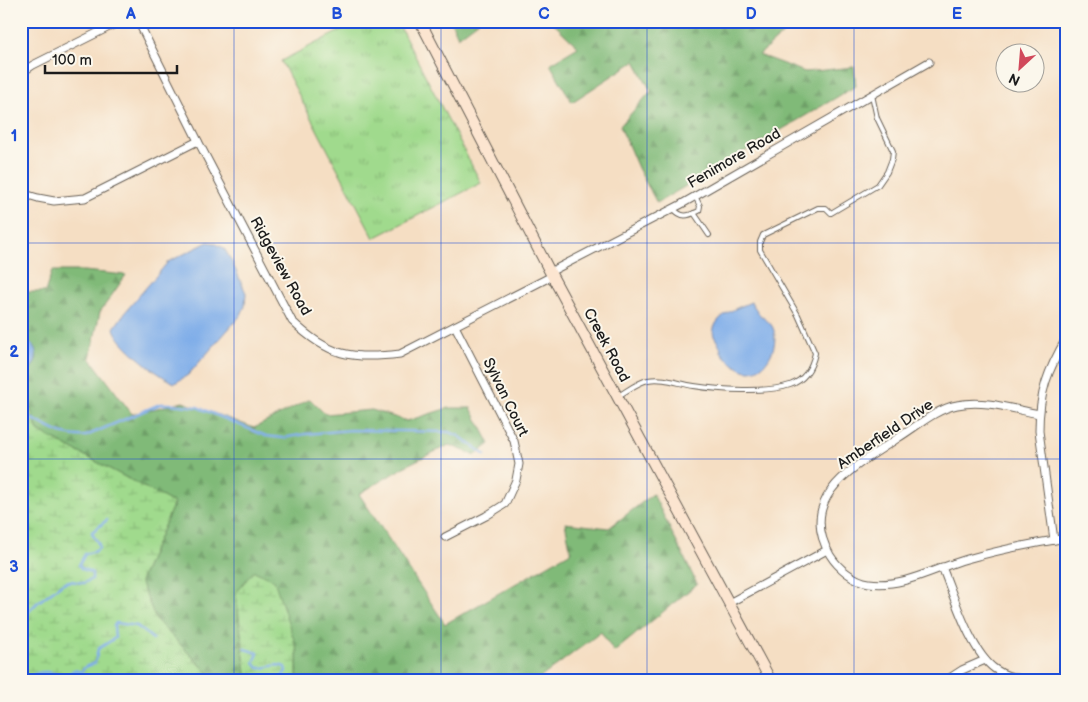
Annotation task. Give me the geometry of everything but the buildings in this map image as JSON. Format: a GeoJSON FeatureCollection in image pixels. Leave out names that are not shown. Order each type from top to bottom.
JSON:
{"type":"FeatureCollection","features":[{"type":"Feature","properties":{"kind":"main road","name":"Creek Road"},"geometry":{"type":"LineString","coordinates":[[420,21],[551,274],[771,681]]}},
{"type":"Feature","properties":{"kind":"street"},"geometry":{"type":"LineString","coordinates":[[21,73],[33,65],[121,21]]}},
{"type":"Feature","properties":{"kind":"street","name":"Ridgeview Road"},"geometry":{"type":"LineString","coordinates":[[138,21],[292,321],[307,335],[325,347],[349,356],[374,357],[400,354],[551,274]]}},
{"type":"Feature","properties":{"kind":"street","name":"Fenimore Road"},"geometry":{"type":"LineString","coordinates":[[551,274],[695,196],[929,62]]}},
{"type":"Feature","properties":{"kind":"street"},"geometry":{"type":"LineString","coordinates":[[21,193],[54,202],[85,198],[198,141]]}},
{"type":"Feature","properties":{"kind":"street","name":"Sylvan Court"},"geometry":{"type":"LineString","coordinates":[[446,537],[505,504],[516,480],[519,464],[514,441],[455,326]]}},
{"type":"Feature","properties":{"kind":"street"},"geometry":{"type":"LineString","coordinates":[[1054,540],[1039,431],[1039,414],[1044,384],[1053,362],[1067,337]]}},
{"type":"Feature","properties":{"kind":"street","name":"Amberfield Drive"},"geometry":{"type":"LineString","coordinates":[[1039,414],[978,402],[955,405],[934,415],[844,476],[829,493],[820,513],[820,535],[833,560],[856,579],[868,583],[893,584],[967,559],[1067,538]]}},
{"type":"Feature","properties":{"kind":"street"},"geometry":{"type":"LineString","coordinates":[[729,603],[827,550]]}},
{"type":"Feature","properties":{"kind":"street"},"geometry":{"type":"LineString","coordinates":[[942,568],[973,641],[985,660],[996,670],[1015,678],[1046,680],[1067,677]]}},
{"type":"Feature","properties":{"kind":"street"},"geometry":{"type":"LineString","coordinates":[[944,681],[962,670],[985,660]]}},
{"type":"Feature","properties":{"kind":"lane"},"geometry":{"type":"LineString","coordinates":[[618,396],[648,380],[664,380],[695,386],[768,389],[791,385],[802,378],[809,370],[815,353],[798,315],[760,250],[760,242],[763,235],[818,208],[826,208],[831,214],[878,184],[887,172],[893,151],[877,118],[872,94]]}},
{"type":"Feature","properties":{"kind":"lane"},"geometry":{"type":"LineString","coordinates":[[673,208],[678,214],[683,216],[699,211],[700,206],[695,196]]}},
{"type":"Feature","properties":{"kind":"lane"},"geometry":{"type":"LineString","coordinates":[[694,213],[709,235]]}},
{"type":"Feature","properties":{"kind":"green space"},"geometry":{"type":"Polygon","coordinates":[[[359,21],[397,21],[481,183],[374,238],[281,61],[359,21]]]}},
{"type":"Feature","properties":{"kind":"green space"},"geometry":{"type":"Polygon","coordinates":[[[451,21],[479,21],[458,37],[451,21]]]}},
{"type":"Feature","properties":{"kind":"green space"},"geometry":{"type":"Polygon","coordinates":[[[551,21],[797,21],[759,55],[805,72],[854,67],[856,86],[657,203],[638,168],[620,126],[651,91],[635,61],[572,102],[550,64],[578,47],[551,21]]]}},
{"type":"Feature","properties":{"kind":"green space"},"geometry":{"type":"Polygon","coordinates":[[[52,271],[84,271],[126,275],[100,312],[90,358],[132,414],[183,402],[254,428],[310,399],[325,414],[372,410],[407,421],[448,408],[471,408],[490,444],[475,455],[449,445],[411,463],[359,494],[445,624],[571,552],[565,523],[609,528],[653,494],[697,584],[614,652],[601,632],[536,681],[297,681],[297,649],[236,592],[247,681],[216,681],[156,620],[140,581],[174,503],[38,431],[30,407],[21,406],[21,278],[27,292],[45,292],[52,271]]]}},
{"type":"Feature","properties":{"kind":"green space"},"geometry":{"type":"Polygon","coordinates":[[[21,406],[30,407],[38,431],[174,503],[140,581],[156,620],[216,681],[21,681],[21,406]]]}},
{"type":"Feature","properties":{"kind":"green space"},"geometry":{"type":"Polygon","coordinates":[[[254,571],[274,580],[297,649],[297,681],[247,681],[236,592],[254,571]]]}},
{"type":"Feature","properties":{"kind":"water"},"geometry":{"type":"Polygon","coordinates":[[[208,242],[224,248],[246,293],[245,306],[241,315],[188,375],[175,383],[150,368],[131,351],[117,335],[114,328],[168,262],[208,242]]]}},
{"type":"Feature","properties":{"kind":"water"},"geometry":{"type":"Polygon","coordinates":[[[751,302],[760,315],[772,326],[775,339],[774,347],[767,361],[756,370],[746,371],[727,359],[721,352],[713,333],[716,323],[720,318],[751,302]]]}},
{"type":"Feature","properties":{"kind":"water"},"geometry":{"type":"Polygon","coordinates":[[[21,339],[33,345],[36,356],[32,367],[21,374],[21,339]]]}},
{"type":"Feature","properties":{"kind":"waterway"},"geometry":{"type":"LineString","coordinates":[[21,414],[66,435],[86,436],[160,404],[170,404],[197,407],[266,436],[282,438],[351,430],[449,432],[459,436],[485,455]]}},
{"type":"Feature","properties":{"kind":"waterway"},"geometry":{"type":"LineString","coordinates":[[21,619],[37,603],[63,583],[70,581],[84,583],[92,579],[92,573],[81,568],[79,565],[85,554],[96,551],[99,548],[92,532],[107,520]]}},
{"type":"Feature","properties":{"kind":"waterway"},"geometry":{"type":"LineString","coordinates":[[63,678],[74,670],[81,672],[85,667],[95,663],[98,649],[115,638],[114,626],[116,623],[137,626],[153,639]]}},
{"type":"Feature","properties":{"kind":"waterway"},"geometry":{"type":"LineString","coordinates":[[245,649],[258,653],[254,663],[258,668],[275,665],[285,667],[286,671],[282,677],[266,681]]}},
{"type":"Feature","properties":{"kind":"waterway"},"geometry":{"type":"LineString","coordinates":[[24,681],[35,674],[46,672],[56,674],[65,681]]}}]}
